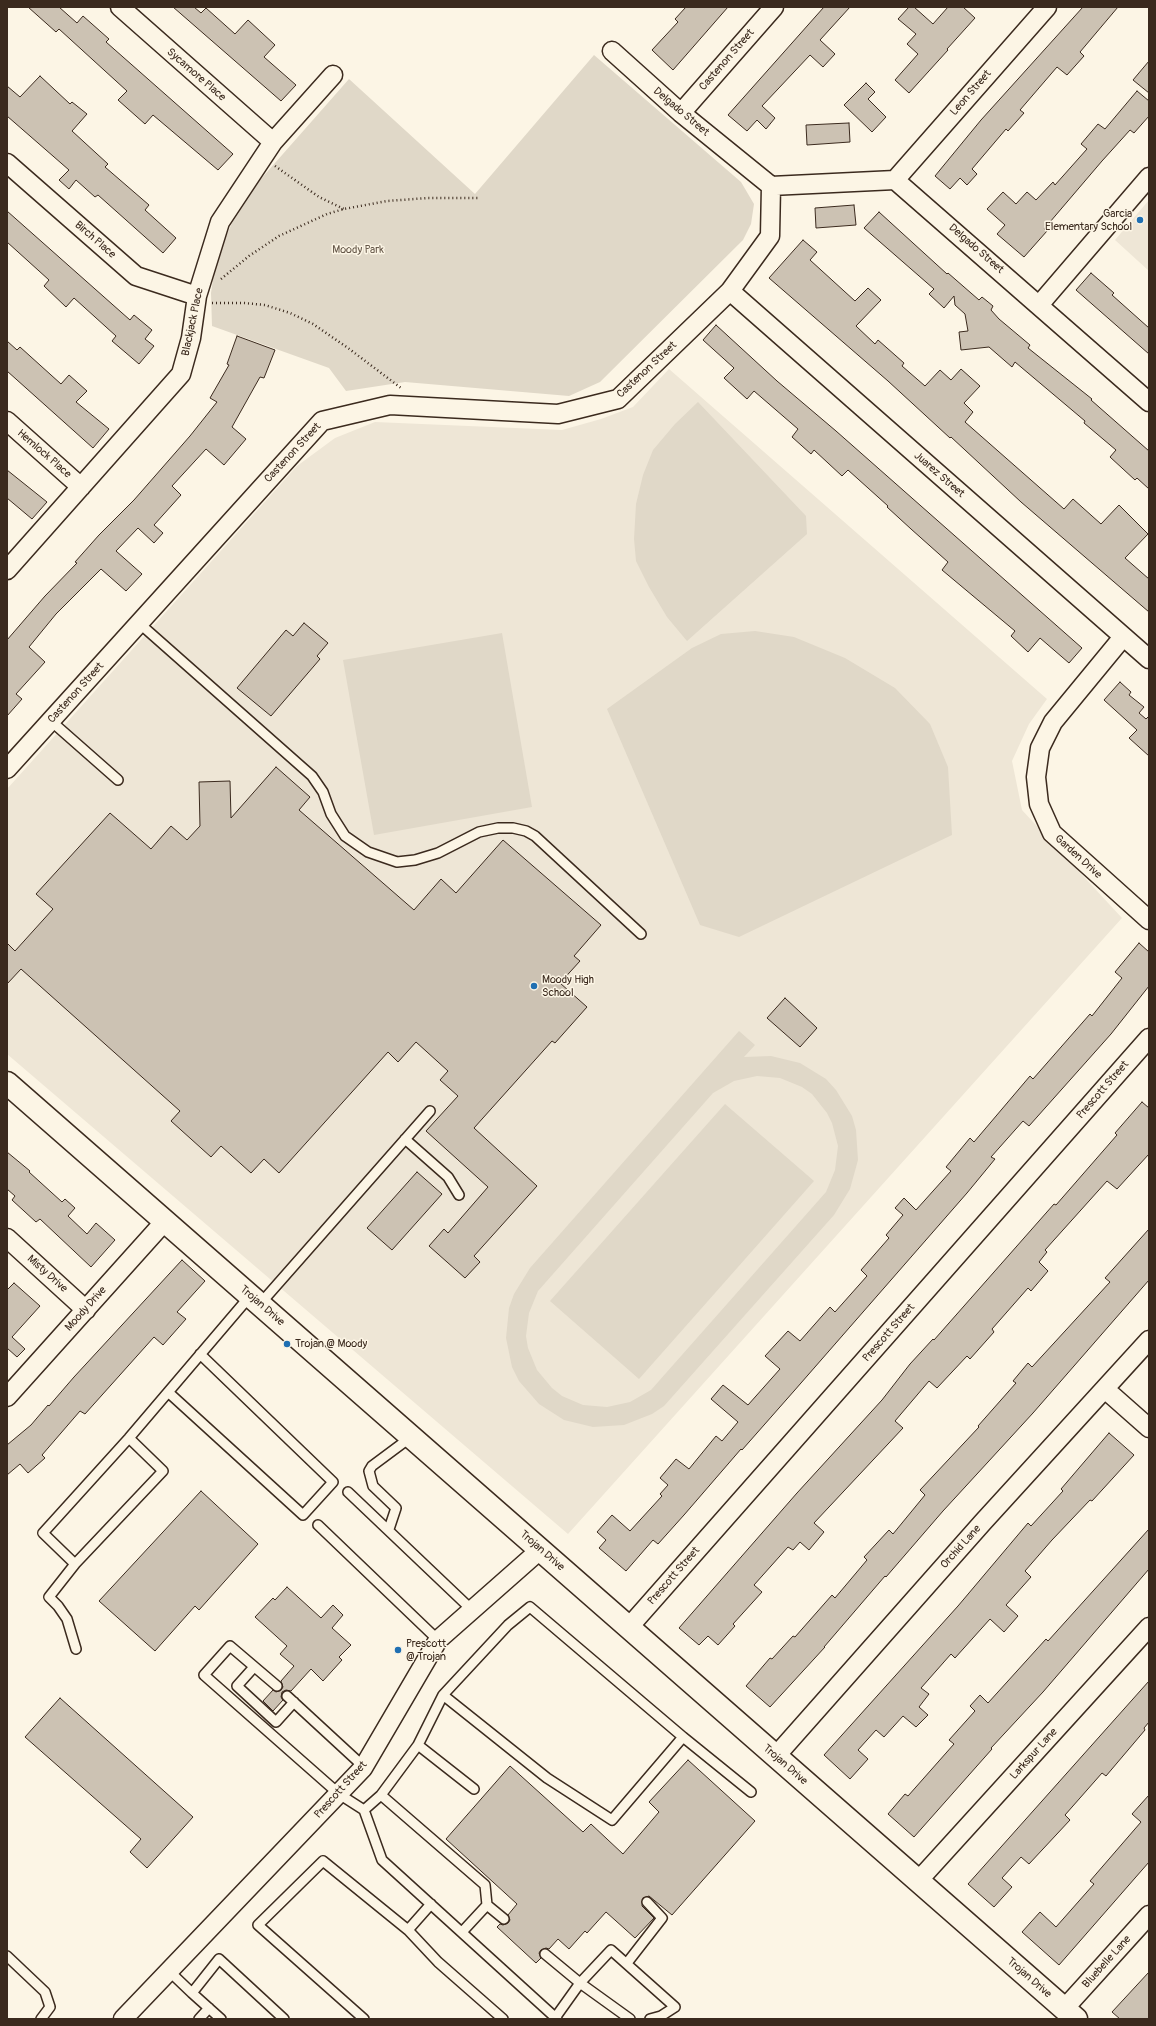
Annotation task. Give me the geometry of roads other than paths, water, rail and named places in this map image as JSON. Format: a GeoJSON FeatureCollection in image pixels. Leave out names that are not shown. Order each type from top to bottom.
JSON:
{"type":"FeatureCollection","features":[{"type":"Feature","properties":{"kind":"street","name":"Sycamore Place"},"geometry":{"type":"LineString","coordinates":[[120,7],[268,150]]}},
{"type":"Feature","properties":{"kind":"street","name":"Castenon Street"},"geometry":{"type":"LineString","coordinates":[[681,113],[774,7]]}},
{"type":"Feature","properties":{"kind":"street","name":"Leon Street"},"geometry":{"type":"LineString","coordinates":[[896,180],[1047,7]]}},
{"type":"Feature","properties":{"kind":"street","name":"Delgado Street"},"geometry":{"type":"LineString","coordinates":[[612,51],[681,113],[771,186]]}},
{"type":"Feature","properties":{"kind":"street","name":"Blackjack Place"},"geometry":{"type":"LineString","coordinates":[[7,570],[181,374],[203,294],[220,222],[268,150],[334,74]]}},
{"type":"Feature","properties":{"kind":"street","name":"Birch Place"},"geometry":{"type":"LineString","coordinates":[[7,162],[136,276],[203,294]]}},
{"type":"Feature","properties":{"kind":"street"},"geometry":{"type":"LineString","coordinates":[[1040,304],[1149,177]]}},
{"type":"Feature","properties":{"kind":"street","name":"Delgado Street"},"geometry":{"type":"LineString","coordinates":[[896,180],[1040,304],[1149,402]]}},
{"type":"Feature","properties":{"kind":"street"},"geometry":{"type":"LineString","coordinates":[[730,291],[770,236],[771,186],[896,180]]}},
{"type":"Feature","properties":{"kind":"street","name":"Castenon Street"},"geometry":{"type":"LineString","coordinates":[[7,769],[322,421],[390,405],[558,414],[618,399],[730,291]]}},
{"type":"Feature","properties":{"kind":"street","name":"Juarez Street"},"geometry":{"type":"LineString","coordinates":[[730,291],[1122,637],[1149,659]]}},
{"type":"Feature","properties":{"kind":"street","name":"Hemlock Place"},"geometry":{"type":"LineString","coordinates":[[7,421],[81,487]]}},
{"type":"Feature","properties":{"kind":"street","name":"Garden Drive"},"geometry":{"type":"LineString","coordinates":[[1122,637],[1052,722],[1040,748],[1036,777],[1039,804],[1052,833],[1149,920]]}},
{"type":"Feature","properties":{"kind":"street","name":"Prescott Street"},"geometry":{"type":"LineString","coordinates":[[629,1627],[1149,1038]]}},
{"type":"Feature","properties":{"kind":"street","name":"Trojan Drive"},"geometry":{"type":"LineString","coordinates":[[7,1083],[1070,2014]]}},
{"type":"Feature","properties":{"kind":"street","name":"Moody Drive"},"geometry":{"type":"LineString","coordinates":[[7,1397],[165,1221]]}},
{"type":"Feature","properties":{"kind":"street","name":"Misty Drive"},"geometry":{"type":"LineString","coordinates":[[7,1238],[86,1310]]}},
{"type":"Feature","properties":{"kind":"street","name":"Orchid Lane"},"geometry":{"type":"LineString","coordinates":[[775,1757],[983,1522],[1106,1390],[1149,1340]]}},
{"type":"Feature","properties":{"kind":"street"},"geometry":{"type":"LineString","coordinates":[[1106,1390],[1149,1428]]}},
{"type":"Feature","properties":{"kind":"street","name":"Prescott Street"},"geometry":{"type":"LineString","coordinates":[[123,2019],[364,1767],[438,1640],[540,1550]]}},
{"type":"Feature","properties":{"kind":"street","name":"Larkspur Lane"},"geometry":{"type":"LineString","coordinates":[[918,1881],[1149,1627]]}},
{"type":"Feature","properties":{"kind":"street","name":"Bluebelle Lane"},"geometry":{"type":"LineString","coordinates":[[1070,2014],[1149,1915]]}},
{"type":"Feature","properties":{"kind":"lane"},"geometry":{"type":"LineString","coordinates":[[139,623],[312,776],[323,792],[331,814],[345,836],[368,852],[397,862],[415,860],[438,853],[480,832],[498,828],[513,828],[526,831],[534,836],[641,934]]}},
{"type":"Feature","properties":{"kind":"lane"},"geometry":{"type":"LineString","coordinates":[[51,721],[118,780]]}},
{"type":"Feature","properties":{"kind":"lane"},"geometry":{"type":"LineString","coordinates":[[75,1564],[43,1533],[129,1438],[200,1354],[255,1300],[430,1111]]}},
{"type":"Feature","properties":{"kind":"lane"},"geometry":{"type":"LineString","coordinates":[[405,1139],[448,1177],[459,1195]]}},
{"type":"Feature","properties":{"kind":"lane"},"geometry":{"type":"LineString","coordinates":[[168,1392],[303,1515],[333,1482],[200,1354]]}},
{"type":"Feature","properties":{"kind":"lane"},"geometry":{"type":"LineString","coordinates":[[390,1530],[396,1508],[373,1486],[369,1471],[372,1466],[411,1437]]}},
{"type":"Feature","properties":{"kind":"lane"},"geometry":{"type":"LineString","coordinates":[[76,1649],[67,1619],[58,1606],[49,1597],[75,1564],[163,1471],[129,1438]]}},
{"type":"Feature","properties":{"kind":"lane"},"geometry":{"type":"LineString","coordinates":[[348,1492],[390,1530],[472,1610]]}},
{"type":"Feature","properties":{"kind":"lane"},"geometry":{"type":"LineString","coordinates":[[318,1525],[438,1640]]}},
{"type":"Feature","properties":{"kind":"lane"},"geometry":{"type":"LineString","coordinates":[[364,1810],[381,1795],[418,1744],[443,1695],[508,1625],[530,1607],[683,1737],[751,1792]]}},
{"type":"Feature","properties":{"kind":"lane"},"geometry":{"type":"LineString","coordinates":[[277,1686],[230,1646],[204,1674],[339,1794],[364,1810],[382,1860],[556,2018],[580,1983],[611,1950],[675,2007],[661,2016],[650,2019]]}},
{"type":"Feature","properties":{"kind":"lane"},"geometry":{"type":"LineString","coordinates":[[254,1667],[237,1686],[276,1722],[290,1699],[364,1767]]}},
{"type":"Feature","properties":{"kind":"lane"},"geometry":{"type":"LineString","coordinates":[[443,1695],[547,1778],[612,1820],[683,1737]]}},
{"type":"Feature","properties":{"kind":"lane"},"geometry":{"type":"LineString","coordinates":[[418,1744],[474,1789]]}},
{"type":"Feature","properties":{"kind":"lane"},"geometry":{"type":"LineString","coordinates":[[381,1795],[485,1885],[487,1905],[504,1919]]}},
{"type":"Feature","properties":{"kind":"lane"},"geometry":{"type":"LineString","coordinates":[[364,2019],[258,1925],[323,1861],[408,1930],[438,1962],[503,2019]]}},
{"type":"Feature","properties":{"kind":"lane"},"geometry":{"type":"LineString","coordinates":[[628,1964],[662,1918],[647,1902]]}},
{"type":"Feature","properties":{"kind":"lane"},"geometry":{"type":"LineString","coordinates":[[408,1930],[431,1904]]}},
{"type":"Feature","properties":{"kind":"lane"},"geometry":{"type":"LineString","coordinates":[[462,1932],[487,1905]]}},
{"type":"Feature","properties":{"kind":"lane"},"geometry":{"type":"LineString","coordinates":[[545,1954],[580,1983],[630,2019]]}},
{"type":"Feature","properties":{"kind":"lane"},"geometry":{"type":"LineString","coordinates":[[7,1956],[45,1992],[50,2007],[41,2019]]}},
{"type":"Feature","properties":{"kind":"lane"},"geometry":{"type":"LineString","coordinates":[[192,1993],[218,1959],[281,2018]]}},
{"type":"Feature","properties":{"kind":"lane"},"geometry":{"type":"LineString","coordinates":[[169,1972],[221,2019]]}},
{"type":"Feature","properties":{"kind":"lane"},"geometry":{"type":"LineString","coordinates":[[199,2019],[209,2008]]}},
{"type":"Feature","properties":{"kind":"place","name":"Garcia Elementary School"},"geometry":{"type":"Point","coordinates":[1140,220]}},
{"type":"Feature","properties":{"kind":"place","name":"Moody High School"},"geometry":{"type":"Point","coordinates":[534,986]}},
{"type":"Feature","properties":{"kind":"place","name":"Trojan @ Moody"},"geometry":{"type":"Point","coordinates":[287,1344]}},
{"type":"Feature","properties":{"kind":"place","name":"Prescott @ Trojan"},"geometry":{"type":"Point","coordinates":[398,1650]}},
{"type":"Feature","properties":{"kind":"park label","name":"Moody Park"},"geometry":{"type":"Point","coordinates":[358,250]}}]}
